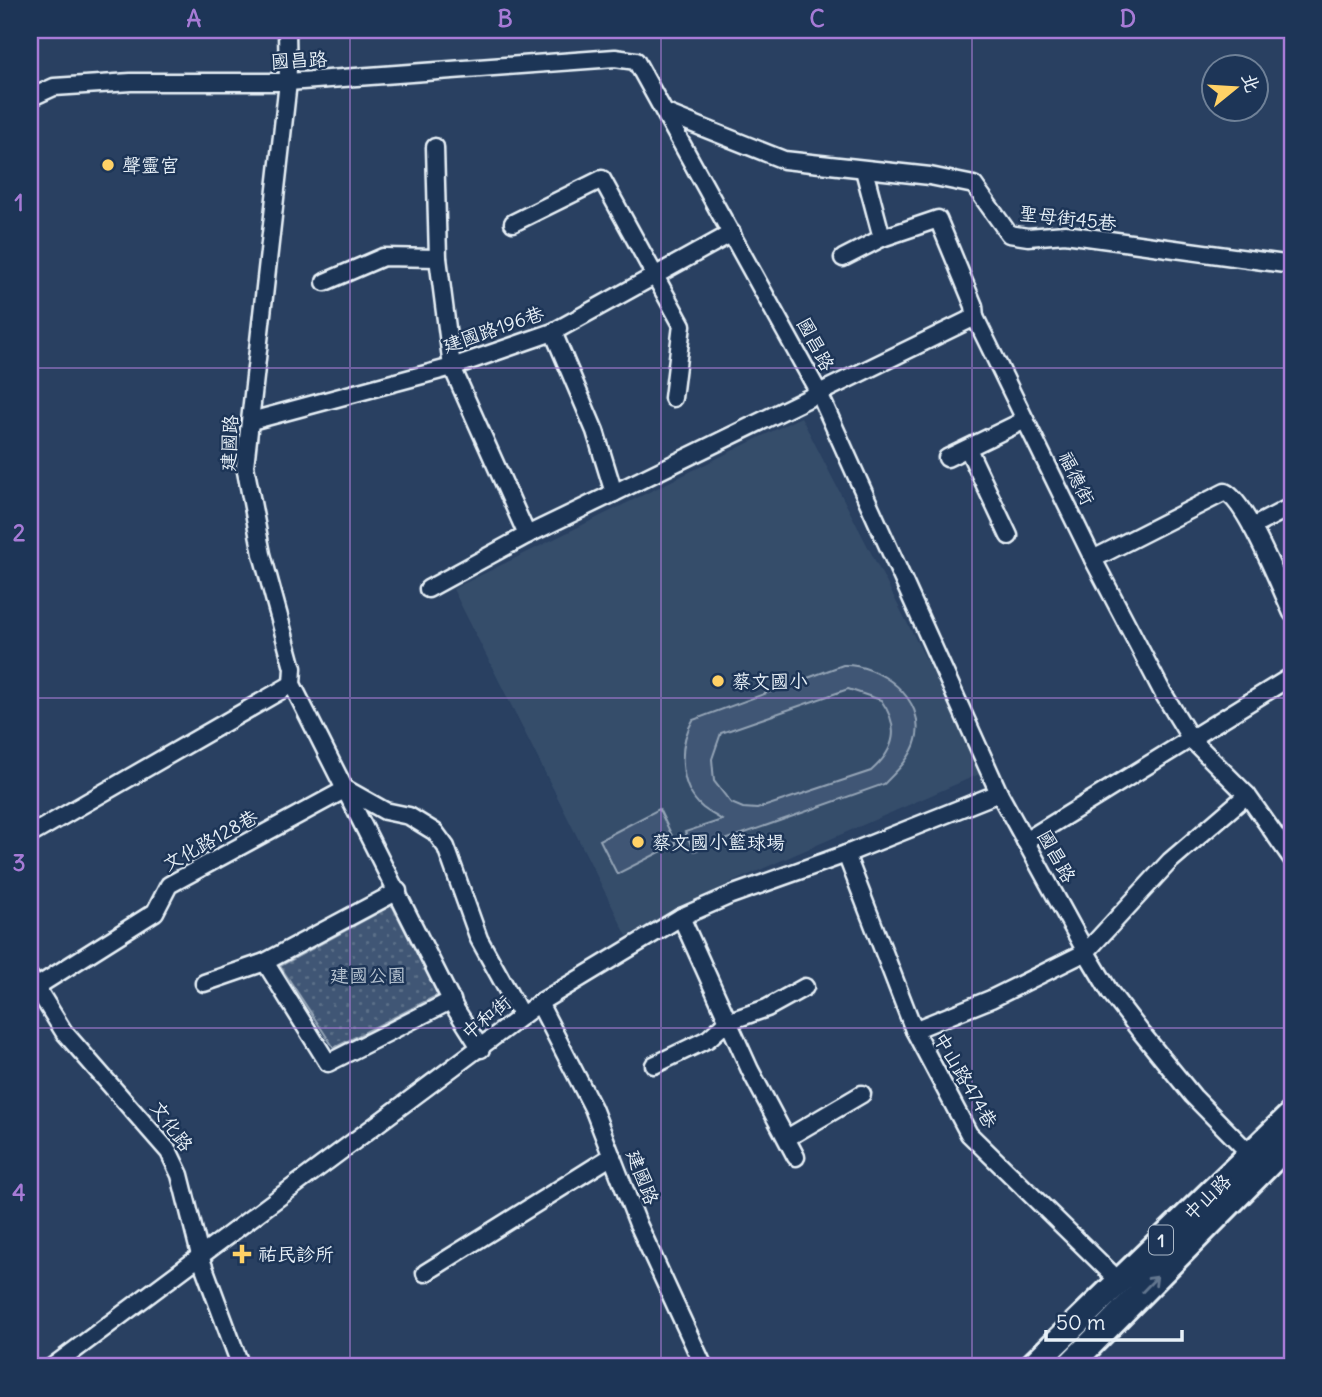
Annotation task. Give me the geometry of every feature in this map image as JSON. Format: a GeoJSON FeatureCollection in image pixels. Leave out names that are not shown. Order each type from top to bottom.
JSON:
{"type":"FeatureCollection","features":[{"type":"Feature","properties":{"kind":"main road","name":"中山路"},"geometry":{"type":"LineString","coordinates":[[1068,1367],[1257,1161],[1292,1114]]}},
{"type":"Feature","properties":{"kind":"main road","name":"中山路"},"geometry":{"type":"LineString","coordinates":[[1031,1367],[1119,1281],[1257,1161],[1292,1140]]}},
{"type":"Feature","properties":{"kind":"street","name":"建國路"},"geometry":{"type":"LineString","coordinates":[[287,30],[288,82],[245,466],[262,554],[293,668],[292,684],[452,1000],[481,1049]]}},
{"type":"Feature","properties":{"kind":"street","name":"國昌路"},"geometry":{"type":"LineString","coordinates":[[31,99],[54,87],[131,82],[288,82],[615,58],[636,61],[818,393],[999,793],[1087,952],[1110,992],[1149,1042],[1193,1096],[1257,1161]]}},
{"type":"Feature","properties":{"kind":"street"},"geometry":{"type":"LineString","coordinates":[[666,113],[784,160],[864,170],[882,237],[843,258]]}},
{"type":"Feature","properties":{"kind":"street"},"geometry":{"type":"LineString","coordinates":[[435,147],[438,258],[452,367],[527,536]]}},
{"type":"Feature","properties":{"kind":"street","name":"聖母街45巷"},"geometry":{"type":"LineString","coordinates":[[864,170],[930,176],[974,186],[1010,234],[1028,237],[1065,234],[1292,265]]}},
{"type":"Feature","properties":{"kind":"street"},"geometry":{"type":"LineString","coordinates":[[513,223],[601,179],[682,325],[673,398]]}},
{"type":"Feature","properties":{"kind":"street","name":"福德街"},"geometry":{"type":"LineString","coordinates":[[882,237],[938,219],[974,306],[975,317],[1025,421],[1093,559],[1191,739],[1247,796],[1292,859]]}},
{"type":"Feature","properties":{"kind":"street","name":"建國路196巷"},"geometry":{"type":"LineString","coordinates":[[251,421],[452,367],[553,332],[732,233]]}},
{"type":"Feature","properties":{"kind":"street"},"geometry":{"type":"LineString","coordinates":[[325,282],[383,257],[438,258]]}},
{"type":"Feature","properties":{"kind":"street"},"geometry":{"type":"LineString","coordinates":[[428,589],[527,536],[975,317]]}},
{"type":"Feature","properties":{"kind":"street"},"geometry":{"type":"LineString","coordinates":[[553,332],[595,431],[614,493]]}},
{"type":"Feature","properties":{"kind":"street"},"geometry":{"type":"LineString","coordinates":[[947,458],[1025,421]]}},
{"type":"Feature","properties":{"kind":"street"},"geometry":{"type":"LineString","coordinates":[[968,449],[1009,536]]}},
{"type":"Feature","properties":{"kind":"street"},"geometry":{"type":"LineString","coordinates":[[1093,559],[1225,492],[1233,496],[1252,527],[1292,613]]}},
{"type":"Feature","properties":{"kind":"street"},"geometry":{"type":"LineString","coordinates":[[1252,527],[1292,506]]}},
{"type":"Feature","properties":{"kind":"street"},"geometry":{"type":"LineString","coordinates":[[1025,841],[1292,676]]}},
{"type":"Feature","properties":{"kind":"street"},"geometry":{"type":"LineString","coordinates":[[30,835],[214,726],[292,684]]}},
{"type":"Feature","properties":{"kind":"street"},"geometry":{"type":"LineString","coordinates":[[346,789],[385,811],[409,817],[435,832],[446,847],[479,939],[521,1015]]}},
{"type":"Feature","properties":{"kind":"street","name":"文化路128巷"},"geometry":{"type":"LineString","coordinates":[[33,982],[155,912],[169,885],[346,789]]}},
{"type":"Feature","properties":{"kind":"street","name":"中和街"},"geometry":{"type":"LineString","coordinates":[[52,1367],[201,1259],[539,1003],[681,917],[731,895],[846,854],[999,793]]}},
{"type":"Feature","properties":{"kind":"street"},"geometry":{"type":"LineString","coordinates":[[914,1030],[991,999],[1087,952],[1170,861],[1247,796]]}},
{"type":"Feature","properties":{"kind":"street"},"geometry":{"type":"LineString","coordinates":[[1279,841],[1292,830]]}},
{"type":"Feature","properties":{"kind":"street","name":"中山路474巷"},"geometry":{"type":"LineString","coordinates":[[846,854],[914,1030],[969,1134],[1119,1281]]}},
{"type":"Feature","properties":{"kind":"street"},"geometry":{"type":"LineString","coordinates":[[204,983],[265,962],[398,891]]}},
{"type":"Feature","properties":{"kind":"street"},"geometry":{"type":"LineString","coordinates":[[681,917],[727,1022],[796,1157]]}},
{"type":"Feature","properties":{"kind":"street"},"geometry":{"type":"LineString","coordinates":[[265,962],[328,1063],[452,1000]]}},
{"type":"Feature","properties":{"kind":"street","name":"文化路"},"geometry":{"type":"LineString","coordinates":[[33,982],[64,1032],[169,1152],[180,1175],[201,1259],[241,1367]]}},
{"type":"Feature","properties":{"kind":"street"},"geometry":{"type":"LineString","coordinates":[[654,1065],[708,1039],[727,1022],[767,1008],[806,988]]}},
{"type":"Feature","properties":{"kind":"street","name":"建國路"},"geometry":{"type":"LineString","coordinates":[[539,1003],[572,1064],[638,1224],[704,1367]]}},
{"type":"Feature","properties":{"kind":"street"},"geometry":{"type":"LineString","coordinates":[[787,1138],[862,1094]]}},
{"type":"Feature","properties":{"kind":"street"},"geometry":{"type":"LineString","coordinates":[[425,1273],[612,1156]]}},
{"type":"Feature","properties":{"kind":"shaded area","name":"蔡文國小"},"geometry":{"type":"Polygon","coordinates":[[[801,417],[984,772],[730,883],[627,936],[453,589],[801,417]]]}},
{"type":"Feature","properties":{"kind":"green space"},"geometry":{"type":"Polygon","coordinates":[[[843,665],[871,670],[897,686],[914,710],[917,725],[916,740],[911,752],[884,784],[694,851],[685,832],[722,820],[703,808],[695,799],[685,778],[683,753],[693,720],[843,665]],[[848,689],[721,733],[712,759],[714,781],[731,803],[743,808],[757,809],[871,771],[886,754],[893,737],[891,719],[881,700],[848,689]]]}},
{"type":"Feature","properties":{"kind":"green space","name":"蔡文國小籃球場"},"geometry":{"type":"Polygon","coordinates":[[[659,809],[676,844],[617,874],[600,840],[659,809]]]}},
{"type":"Feature","properties":{"kind":"green space","name":"建國公園"},"geometry":{"type":"Polygon","coordinates":[[[392,905],[438,995],[334,1048],[280,966],[392,905]]]}},
{"type":"Feature","properties":{"kind":"place","name":"聲靈宮"},"geometry":{"type":"Point","coordinates":[108,165]}},
{"type":"Feature","properties":{"kind":"place","name":"蔡文國小"},"geometry":{"type":"Point","coordinates":[718,681]}},
{"type":"Feature","properties":{"kind":"place","name":"蔡文國小籃球場"},"geometry":{"type":"Point","coordinates":[638,842]}},
{"type":"Feature","properties":{"kind":"place","name":"祐民診所"},"geometry":{"type":"Point","coordinates":[242,1254]}}]}
